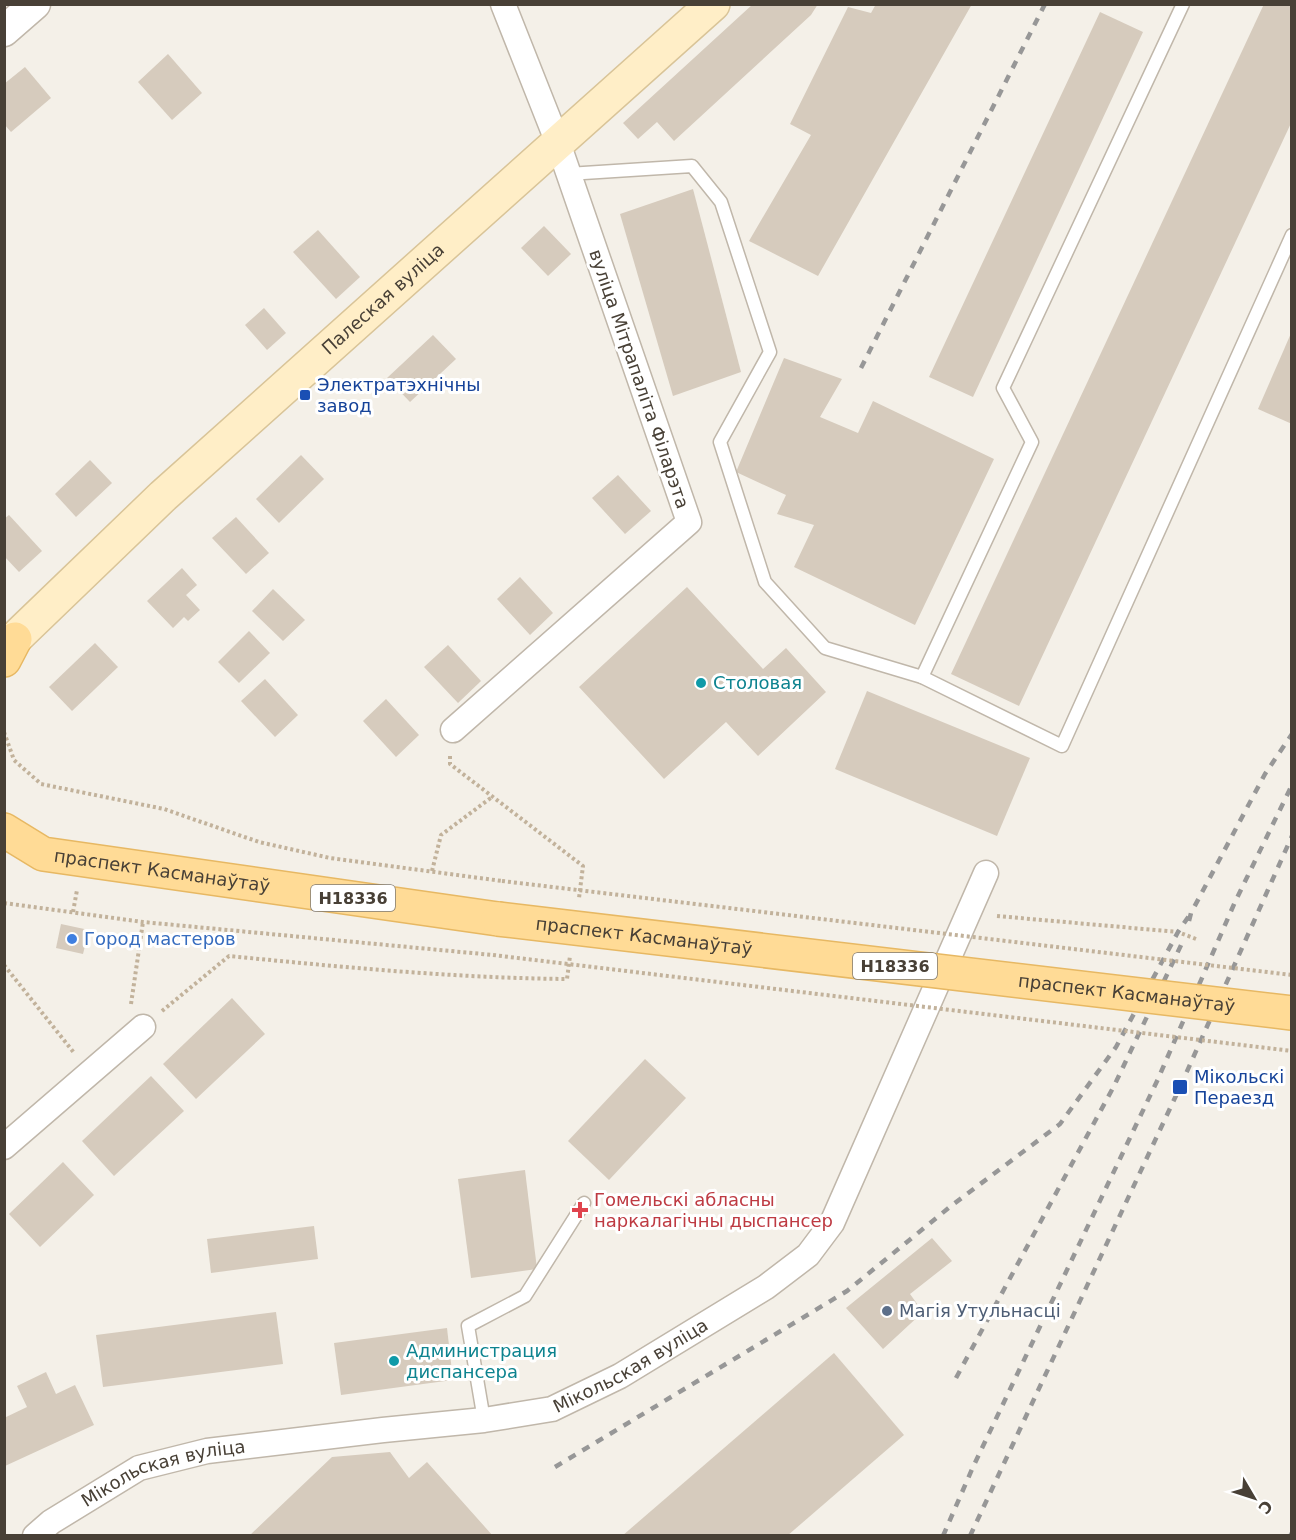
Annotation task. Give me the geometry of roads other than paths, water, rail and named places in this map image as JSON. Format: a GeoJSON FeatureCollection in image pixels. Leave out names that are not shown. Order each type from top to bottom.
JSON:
{"type":"FeatureCollection","features":[{"type":"Feature","properties":{"kind":"main road","name":"Палеская вуліца"},"geometry":{"type":"LineString","coordinates":[[8,649],[163,496],[713,4]]}},
{"type":"Feature","properties":{"kind":"main road","name":"праспект Касманаўтаў"},"geometry":{"type":"LineString","coordinates":[[6,823],[43,854],[498,919],[1292,1012]]}},
{"type":"Feature","properties":{"kind":"street"},"geometry":{"type":"LineString","coordinates":[[4,31],[34,4]]}},
{"type":"Feature","properties":{"kind":"street","name":"вуліца Мітрапаліта Філарэта"},"geometry":{"type":"LineString","coordinates":[[453,730],[689,522],[558,143],[502,4]]}},
{"type":"Feature","properties":{"kind":"street","name":"Мікольская вуліца"},"geometry":{"type":"LineString","coordinates":[[35,1536],[51,1522],[139,1468],[184,1456],[242,1446],[484,1420],[552,1409],[620,1376],[766,1287],[808,1255],[832,1223],[986,873]]}},
{"type":"Feature","properties":{"kind":"street"},"geometry":{"type":"LineString","coordinates":[[4,1147],[143,1027]]}},
{"type":"Feature","properties":{"kind":"lane"},"geometry":{"type":"LineString","coordinates":[[922,677],[1032,442],[1003,388],[1183,4]]}},
{"type":"Feature","properties":{"kind":"lane"},"geometry":{"type":"LineString","coordinates":[[568,174],[613,169],[692,166],[721,202],[770,352],[720,442],[765,582],[825,648],[922,677],[1062,746],[1292,235]]}},
{"type":"Feature","properties":{"kind":"lane"},"geometry":{"type":"LineString","coordinates":[[484,1420],[468,1326],[525,1296],[584,1203]]}},
{"type":"Feature","properties":{"kind":"railway"},"geometry":{"type":"LineString","coordinates":[[861,368],[1045,4]]}},
{"type":"Feature","properties":{"kind":"railway"},"geometry":{"type":"LineString","coordinates":[[1189,921],[1191,913],[1265,774],[1292,734]]}},
{"type":"Feature","properties":{"kind":"railway"},"geometry":{"type":"LineString","coordinates":[[943,1536],[973,1467],[1158,1079],[1235,902],[1292,785]]}},
{"type":"Feature","properties":{"kind":"railway"},"geometry":{"type":"LineString","coordinates":[[970,1536],[1180,1087],[1292,836]]}},
{"type":"Feature","properties":{"kind":"railway"},"geometry":{"type":"LineString","coordinates":[[555,1467],[847,1291],[951,1206],[1060,1124],[1116,1047],[1178,932],[1191,913]]}},
{"type":"Feature","properties":{"kind":"railway"},"geometry":{"type":"LineString","coordinates":[[956,1378],[1114,1086],[1183,941]]}},
{"type":"Feature","properties":{"kind":"place","name":"Электратэхнічны завод"},"geometry":{"type":"Point","coordinates":[305,395]}},
{"type":"Feature","properties":{"kind":"place","name":"Столовая"},"geometry":{"type":"Point","coordinates":[701,683]}},
{"type":"Feature","properties":{"kind":"place","name":"Город мастеров"},"geometry":{"type":"Point","coordinates":[72,939]}},
{"type":"Feature","properties":{"kind":"place","name":"Мікольскі Пераезд"},"geometry":{"type":"Point","coordinates":[1180,1087]}},
{"type":"Feature","properties":{"kind":"place","name":"Гомельскі абласны наркалагічны дыспансер"},"geometry":{"type":"Point","coordinates":[580,1210]}},
{"type":"Feature","properties":{"kind":"place","name":"Магія Утульнасці"},"geometry":{"type":"Point","coordinates":[887,1311]}},
{"type":"Feature","properties":{"kind":"place","name":"Администрация диспансера"},"geometry":{"type":"Point","coordinates":[394,1361]}}]}
